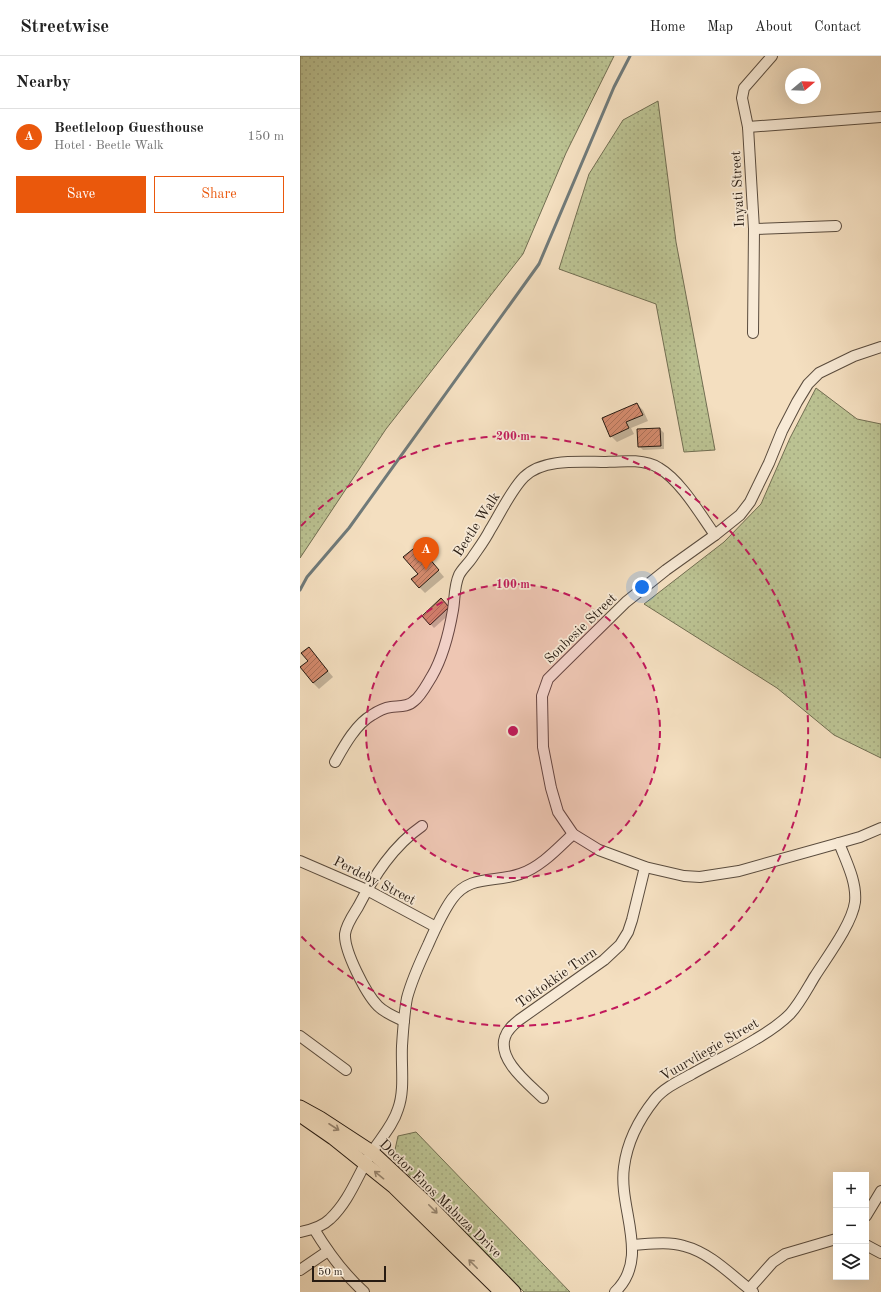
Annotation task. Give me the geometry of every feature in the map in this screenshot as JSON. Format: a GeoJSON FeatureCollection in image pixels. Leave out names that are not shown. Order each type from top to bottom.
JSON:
{"type":"FeatureCollection","features":[{"type":"Feature","properties":{"kind":"main road","name":"Doctor Enos Mabuza Drive"},"geometry":{"type":"LineString","coordinates":[[300,1107],[320,1118],[372,1152],[432,1208],[514,1292]]}},
{"type":"Feature","properties":{"kind":"main road","name":"Doctor Enos Mabuza Drive"},"geometry":{"type":"LineString","coordinates":[[300,1115],[333,1138],[394,1187],[501,1292]]}},
{"type":"Feature","properties":{"kind":"street","name":"Inyati Street"},"geometry":{"type":"LineString","coordinates":[[753,333],[754,229],[748,127],[742,98],[744,88],[772,56]]}},
{"type":"Feature","properties":{"kind":"street"},"geometry":{"type":"LineString","coordinates":[[748,127],[881,118]]}},
{"type":"Feature","properties":{"kind":"street"},"geometry":{"type":"LineString","coordinates":[[754,229],[836,226]]}},
{"type":"Feature","properties":{"kind":"street","name":"Sonbesie Street"},"geometry":{"type":"LineString","coordinates":[[881,347],[838,362],[818,373],[808,384],[782,432],[750,502],[740,515],[626,602],[548,679],[542,696],[543,747],[551,788],[558,812],[573,834],[599,850],[645,867],[684,876],[714,876],[739,871],[839,844],[881,828]]}},
{"type":"Feature","properties":{"kind":"street","name":"Beetle Walk"},"geometry":{"type":"LineString","coordinates":[[335,762],[346,743],[370,716],[381,710],[404,706],[414,701],[422,691],[432,675],[445,644],[453,610],[455,585],[460,574],[490,531],[517,486],[525,476],[533,471],[544,466],[559,463],[622,461],[642,462],[658,467],[678,484],[715,535]]}},
{"type":"Feature","properties":{"kind":"street"},"geometry":{"type":"LineString","coordinates":[[404,1021],[390,1015],[378,1006],[368,994],[350,959],[345,934],[350,920],[378,871],[408,836],[422,826]]}},
{"type":"Feature","properties":{"kind":"street"},"geometry":{"type":"LineString","coordinates":[[300,1232],[314,1229],[329,1221],[342,1206],[365,1163],[392,1123],[398,1110],[402,1096],[401,1064],[407,999],[415,972],[436,927],[452,898],[464,886],[477,881],[521,874],[535,867],[573,834]]}},
{"type":"Feature","properties":{"kind":"street","name":"Vuurvliegie Street"},"geometry":{"type":"LineString","coordinates":[[615,1292],[627,1278],[632,1263],[632,1245],[624,1191],[624,1169],[630,1140],[655,1098],[671,1085],[756,1040],[778,1025],[791,1013],[834,947],[850,918],[855,902],[853,883],[839,844]]}},
{"type":"Feature","properties":{"kind":"street","name":"Perdeby Street"},"geometry":{"type":"LineString","coordinates":[[300,861],[367,890],[436,927]]}},
{"type":"Feature","properties":{"kind":"street","name":"Toktokkie Turn"},"geometry":{"type":"LineString","coordinates":[[543,1098],[517,1073],[508,1062],[504,1047],[504,1038],[509,1030],[519,1020],[604,960],[620,945],[628,932],[632,920],[645,867]]}},
{"type":"Feature","properties":{"kind":"street"},"geometry":{"type":"LineString","coordinates":[[300,1036],[346,1070]]}},
{"type":"Feature","properties":{"kind":"street"},"geometry":{"type":"LineString","coordinates":[[869,1211],[881,1191]]}},
{"type":"Feature","properties":{"kind":"street"},"geometry":{"type":"LineString","coordinates":[[314,1229],[328,1251],[353,1282],[364,1292]]}},
{"type":"Feature","properties":{"kind":"street"},"geometry":{"type":"LineString","coordinates":[[632,1245],[665,1243],[684,1246],[702,1252],[751,1290],[773,1262],[785,1254],[833,1240]]}},
{"type":"Feature","properties":{"kind":"street"},"geometry":{"type":"LineString","coordinates":[[869,1247],[881,1253]]}},
{"type":"Feature","properties":{"kind":"street"},"geometry":{"type":"LineString","coordinates":[[300,1270],[328,1251]]}},
{"type":"Feature","properties":{"kind":"green space"},"geometry":{"type":"Polygon","coordinates":[[[300,56],[614,56],[566,153],[523,254],[386,429],[300,558],[300,56]]]}},
{"type":"Feature","properties":{"kind":"green space"},"geometry":{"type":"Polygon","coordinates":[[[658,101],[676,242],[715,450],[684,452],[656,304],[559,269],[589,174],[623,120],[658,101]]]}},
{"type":"Feature","properties":{"kind":"green space"},"geometry":{"type":"Polygon","coordinates":[[[816,388],[857,419],[881,424],[881,758],[834,735],[777,688],[644,604],[724,542],[761,504],[790,438],[816,388]]]}},
{"type":"Feature","properties":{"kind":"green space"},"geometry":{"type":"Polygon","coordinates":[[[416,1132],[570,1292],[524,1292],[393,1159],[398,1136],[416,1132]]]}},
{"type":"Feature","properties":{"kind":"building"},"geometry":{"type":"Polygon","coordinates":[[[637,403],[643,415],[626,422],[629,428],[610,437],[602,418],[637,403]]]}},
{"type":"Feature","properties":{"kind":"building"},"geometry":{"type":"Polygon","coordinates":[[[660,428],[661,446],[638,447],[637,429],[660,428]]]}},
{"type":"Feature","properties":{"kind":"building"},"geometry":{"type":"Polygon","coordinates":[[[418,545],[439,570],[419,588],[411,579],[418,574],[403,557],[418,545]]]}},
{"type":"Feature","properties":{"kind":"building"},"geometry":{"type":"Polygon","coordinates":[[[441,598],[449,607],[430,625],[422,616],[441,598]]]}},
{"type":"Feature","properties":{"kind":"building"},"geometry":{"type":"Polygon","coordinates":[[[309,647],[328,671],[313,683],[300,667],[308,661],[301,653],[309,647]]]}},
{"type":"Feature","properties":{"kind":"waterway"},"geometry":{"type":"LineString","coordinates":[[300,590],[307,577],[349,528],[539,264],[614,87],[630,56]]}},
{"type":"Feature","properties":{"kind":"place","name":"Beetleloop Guesthouse"},"geometry":{"type":"Point","coordinates":[426,570]}}]}
